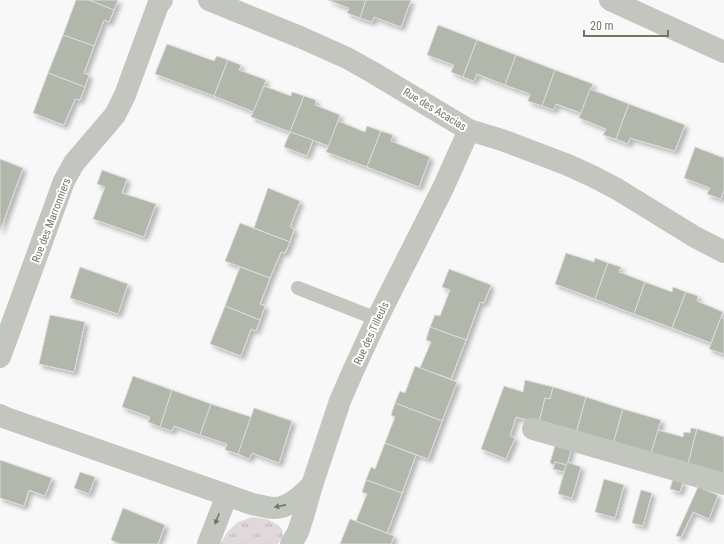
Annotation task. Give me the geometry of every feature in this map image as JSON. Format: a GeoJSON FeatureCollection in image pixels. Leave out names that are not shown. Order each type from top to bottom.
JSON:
{"type":"FeatureCollection","features":[{"type":"Feature","properties":{"kind":"street","name":"Rue des Acacias"},"geometry":{"type":"LineString","coordinates":[[209,0],[300,36],[347,58],[469,130],[502,140],[594,176],[617,188],[695,237],[724,252]]}},
{"type":"Feature","properties":{"kind":"street"},"geometry":{"type":"LineString","coordinates":[[610,0],[724,52]]}},
{"type":"Feature","properties":{"kind":"street","name":"Rue des Marronniers"},"geometry":{"type":"LineString","coordinates":[[0,357],[64,181],[74,163],[115,115],[125,95],[160,2]]}},
{"type":"Feature","properties":{"kind":"street","name":"Rue des Tilleuls"},"geometry":{"type":"LineString","coordinates":[[291,544],[298,532],[340,401],[377,319],[443,188],[469,130]]}},
{"type":"Feature","properties":{"kind":"street"},"geometry":{"type":"LineString","coordinates":[[0,415],[252,504],[274,508],[287,505],[302,495],[312,485]]}},
{"type":"Feature","properties":{"kind":"street"},"geometry":{"type":"LineString","coordinates":[[533,429],[724,484]]}},
{"type":"Feature","properties":{"kind":"street"},"geometry":{"type":"LineString","coordinates":[[208,544],[227,495]]}},
{"type":"Feature","properties":{"kind":"lane"},"geometry":{"type":"LineString","coordinates":[[298,288],[377,319]]}},
{"type":"Feature","properties":{"kind":"green space"},"geometry":{"type":"Polygon","coordinates":[[[252,517],[267,519],[282,529],[283,536],[278,544],[220,544],[227,532],[238,522],[252,517]]]}},
{"type":"Feature","properties":{"kind":"building"},"geometry":{"type":"Polygon","coordinates":[[[76,0],[89,0],[114,10],[109,22],[104,20],[94,46],[63,35],[76,0]]]}},
{"type":"Feature","properties":{"kind":"building"},"geometry":{"type":"Polygon","coordinates":[[[89,0],[118,0],[114,10],[89,0]]]}},
{"type":"Feature","properties":{"kind":"building"},"geometry":{"type":"Polygon","coordinates":[[[328,0],[366,0],[360,18],[347,13],[349,8],[328,0]]]}},
{"type":"Feature","properties":{"kind":"building"},"geometry":{"type":"Polygon","coordinates":[[[366,0],[411,0],[401,27],[374,17],[372,22],[360,18],[366,0]]]}},
{"type":"Feature","properties":{"kind":"building"},"geometry":{"type":"Polygon","coordinates":[[[438,25],[477,40],[463,77],[451,72],[454,65],[427,55],[438,25]]]}},
{"type":"Feature","properties":{"kind":"building"},"geometry":{"type":"Polygon","coordinates":[[[63,35],[94,46],[84,73],[89,75],[85,87],[48,73],[63,35]]]}},
{"type":"Feature","properties":{"kind":"building"},"geometry":{"type":"Polygon","coordinates":[[[477,40],[516,55],[505,85],[477,74],[474,81],[463,77],[477,40]]]}},
{"type":"Feature","properties":{"kind":"building"},"geometry":{"type":"Polygon","coordinates":[[[167,44],[214,61],[217,56],[228,60],[214,96],[155,74],[167,44]]]}},
{"type":"Feature","properties":{"kind":"building"},"geometry":{"type":"Polygon","coordinates":[[[516,55],[555,70],[542,106],[528,101],[530,94],[505,85],[516,55]]]}},
{"type":"Feature","properties":{"kind":"building"},"geometry":{"type":"Polygon","coordinates":[[[228,60],[241,65],[239,70],[266,80],[254,112],[214,96],[228,60]]]}},
{"type":"Feature","properties":{"kind":"building"},"geometry":{"type":"Polygon","coordinates":[[[555,70],[593,84],[581,113],[556,104],[554,110],[542,106],[555,70]]]}},
{"type":"Feature","properties":{"kind":"building"},"geometry":{"type":"Polygon","coordinates":[[[48,73],[85,87],[80,100],[75,99],[64,125],[33,113],[48,73]]]}},
{"type":"Feature","properties":{"kind":"building"},"geometry":{"type":"Polygon","coordinates":[[[264,86],[291,96],[292,92],[304,96],[290,132],[251,117],[264,86]]]}},
{"type":"Feature","properties":{"kind":"building"},"geometry":{"type":"Polygon","coordinates":[[[590,89],[629,104],[616,139],[603,135],[606,129],[579,118],[590,89]]]}},
{"type":"Feature","properties":{"kind":"building"},"geometry":{"type":"Polygon","coordinates":[[[304,96],[316,100],[315,105],[340,115],[329,146],[290,132],[304,96]]]}},
{"type":"Feature","properties":{"kind":"building"},"geometry":{"type":"Polygon","coordinates":[[[629,104],[685,125],[675,151],[630,138],[628,144],[616,139],[629,104]]]}},
{"type":"Feature","properties":{"kind":"building"},"geometry":{"type":"Polygon","coordinates":[[[338,121],[365,132],[367,126],[381,131],[367,167],[326,152],[338,121]]]}},
{"type":"Feature","properties":{"kind":"building"},"geometry":{"type":"Polygon","coordinates":[[[381,131],[393,135],[391,141],[430,157],[419,187],[367,167],[381,131]]]}},
{"type":"Feature","properties":{"kind":"building"},"geometry":{"type":"Polygon","coordinates":[[[290,132],[313,140],[307,156],[284,147],[290,132]]]}},
{"type":"Feature","properties":{"kind":"building"},"geometry":{"type":"Polygon","coordinates":[[[695,147],[724,158],[724,190],[721,199],[707,194],[710,188],[684,178],[695,147]]]}},
{"type":"Feature","properties":{"kind":"building"},"geometry":{"type":"Polygon","coordinates":[[[0,159],[23,168],[0,231],[0,159]]]}},
{"type":"Feature","properties":{"kind":"building"},"geometry":{"type":"Polygon","coordinates":[[[102,170],[127,179],[122,193],[156,204],[144,237],[93,219],[105,187],[97,184],[102,170]]]}},
{"type":"Feature","properties":{"kind":"building"},"geometry":{"type":"Polygon","coordinates":[[[268,188],[300,201],[290,227],[294,229],[290,242],[254,228],[268,188]]]}},
{"type":"Feature","properties":{"kind":"building"},"geometry":{"type":"Polygon","coordinates":[[[240,223],[290,242],[285,253],[281,252],[270,278],[225,261],[240,223]]]}},
{"type":"Feature","properties":{"kind":"building"},"geometry":{"type":"Polygon","coordinates":[[[566,253],[594,262],[595,258],[608,263],[595,299],[555,284],[566,253]]]}},
{"type":"Feature","properties":{"kind":"building"},"geometry":{"type":"Polygon","coordinates":[[[608,263],[621,267],[619,272],[645,282],[634,314],[595,299],[608,263]]]}},
{"type":"Feature","properties":{"kind":"building"},"geometry":{"type":"Polygon","coordinates":[[[80,267],[128,284],[118,314],[70,298],[80,267]]]}},
{"type":"Feature","properties":{"kind":"building"},"geometry":{"type":"Polygon","coordinates":[[[240,267],[270,278],[260,304],[265,306],[260,320],[225,306],[240,267]]]}},
{"type":"Feature","properties":{"kind":"building"},"geometry":{"type":"Polygon","coordinates":[[[449,269],[491,285],[484,303],[480,302],[466,340],[430,327],[435,315],[440,316],[450,290],[442,287],[449,269]]]}},
{"type":"Feature","properties":{"kind":"building"},"geometry":{"type":"Polygon","coordinates":[[[645,282],[672,292],[673,287],[686,292],[672,328],[634,314],[645,282]]]}},
{"type":"Feature","properties":{"kind":"building"},"geometry":{"type":"Polygon","coordinates":[[[686,292],[698,296],[697,301],[723,312],[711,343],[672,328],[686,292]]]}},
{"type":"Feature","properties":{"kind":"building"},"geometry":{"type":"Polygon","coordinates":[[[225,306],[260,320],[256,331],[251,329],[241,356],[210,344],[225,306]]]}},
{"type":"Feature","properties":{"kind":"building"},"geometry":{"type":"Polygon","coordinates":[[[50,315],[85,322],[74,372],[39,364],[50,315]]]}},
{"type":"Feature","properties":{"kind":"building"},"geometry":{"type":"Polygon","coordinates":[[[721,317],[724,319],[724,354],[709,349],[721,317]]]}},
{"type":"Feature","properties":{"kind":"building"},"geometry":{"type":"Polygon","coordinates":[[[430,327],[466,340],[451,379],[420,368],[431,342],[426,340],[430,327]]]}},
{"type":"Feature","properties":{"kind":"building"},"geometry":{"type":"Polygon","coordinates":[[[415,366],[457,382],[442,421],[395,403],[400,391],[405,393],[415,366]]]}},
{"type":"Feature","properties":{"kind":"building"},"geometry":{"type":"Polygon","coordinates":[[[133,376],[172,390],[160,427],[148,422],[150,417],[122,407],[133,376]]]}},
{"type":"Feature","properties":{"kind":"building"},"geometry":{"type":"Polygon","coordinates":[[[525,380],[553,387],[550,399],[545,398],[539,423],[516,417],[510,436],[515,438],[506,459],[481,449],[504,386],[523,392],[525,380]]]}},
{"type":"Feature","properties":{"kind":"building"},"geometry":{"type":"Polygon","coordinates":[[[553,387],[586,397],[576,434],[539,423],[545,398],[550,399],[553,387]]]}},
{"type":"Feature","properties":{"kind":"building"},"geometry":{"type":"Polygon","coordinates":[[[172,390],[211,404],[200,435],[174,426],[172,431],[160,427],[172,390]]]}},
{"type":"Feature","properties":{"kind":"building"},"geometry":{"type":"Polygon","coordinates":[[[586,397],[623,409],[613,444],[576,434],[586,397]]]}},
{"type":"Feature","properties":{"kind":"building"},"geometry":{"type":"Polygon","coordinates":[[[395,403],[442,421],[428,459],[385,443],[395,417],[391,415],[395,403]]]}},
{"type":"Feature","properties":{"kind":"building"},"geometry":{"type":"Polygon","coordinates":[[[211,404],[251,417],[238,454],[225,450],[227,444],[200,435],[211,404]]]}},
{"type":"Feature","properties":{"kind":"building"},"geometry":{"type":"Polygon","coordinates":[[[254,408],[292,421],[279,463],[252,453],[249,459],[238,454],[254,408]]]}},
{"type":"Feature","properties":{"kind":"building"},"geometry":{"type":"Polygon","coordinates":[[[623,409],[661,420],[651,454],[613,444],[623,409]]]}},
{"type":"Feature","properties":{"kind":"building"},"geometry":{"type":"Polygon","coordinates":[[[691,428],[697,429],[688,464],[651,454],[658,430],[683,437],[684,432],[690,433],[691,428]]]}},
{"type":"Feature","properties":{"kind":"building"},"geometry":{"type":"Polygon","coordinates":[[[697,429],[724,437],[724,474],[688,464],[697,429]]]}},
{"type":"Feature","properties":{"kind":"building"},"geometry":{"type":"Polygon","coordinates":[[[556,442],[572,446],[567,465],[555,462],[554,465],[550,463],[556,442]]]}},
{"type":"Feature","properties":{"kind":"building"},"geometry":{"type":"Polygon","coordinates":[[[385,443],[416,455],[402,493],[366,480],[371,467],[375,469],[385,443]]]}},
{"type":"Feature","properties":{"kind":"building"},"geometry":{"type":"Polygon","coordinates":[[[0,460],[52,478],[45,496],[29,490],[24,506],[0,498],[0,460]]]}},
{"type":"Feature","properties":{"kind":"building"},"geometry":{"type":"Polygon","coordinates":[[[555,462],[567,465],[564,472],[553,469],[555,462]]]}},
{"type":"Feature","properties":{"kind":"building"},"geometry":{"type":"Polygon","coordinates":[[[567,462],[581,467],[572,498],[558,494],[567,462]]]}},
{"type":"Feature","properties":{"kind":"building"},"geometry":{"type":"Polygon","coordinates":[[[80,472],[95,477],[89,494],[74,488],[80,472]]]}},
{"type":"Feature","properties":{"kind":"building"},"geometry":{"type":"Polygon","coordinates":[[[604,479],[624,485],[615,518],[595,512],[604,479]]]}},
{"type":"Feature","properties":{"kind":"building"},"geometry":{"type":"Polygon","coordinates":[[[673,479],[683,482],[680,492],[670,489],[673,479]]]}},
{"type":"Feature","properties":{"kind":"building"},"geometry":{"type":"Polygon","coordinates":[[[366,480],[402,493],[387,533],[356,521],[367,494],[362,492],[366,480]]]}},
{"type":"Feature","properties":{"kind":"building"},"geometry":{"type":"Polygon","coordinates":[[[698,487],[718,495],[709,519],[693,512],[681,537],[676,536],[698,487]]]}},
{"type":"Feature","properties":{"kind":"building"},"geometry":{"type":"Polygon","coordinates":[[[641,490],[652,493],[643,526],[632,523],[641,490]]]}},
{"type":"Feature","properties":{"kind":"building"},"geometry":{"type":"Polygon","coordinates":[[[123,508],[165,525],[158,544],[120,544],[111,540],[123,508]]]}},
{"type":"Feature","properties":{"kind":"building"},"geometry":{"type":"Polygon","coordinates":[[[350,519],[394,536],[391,544],[340,544],[350,519]]]}}]}
